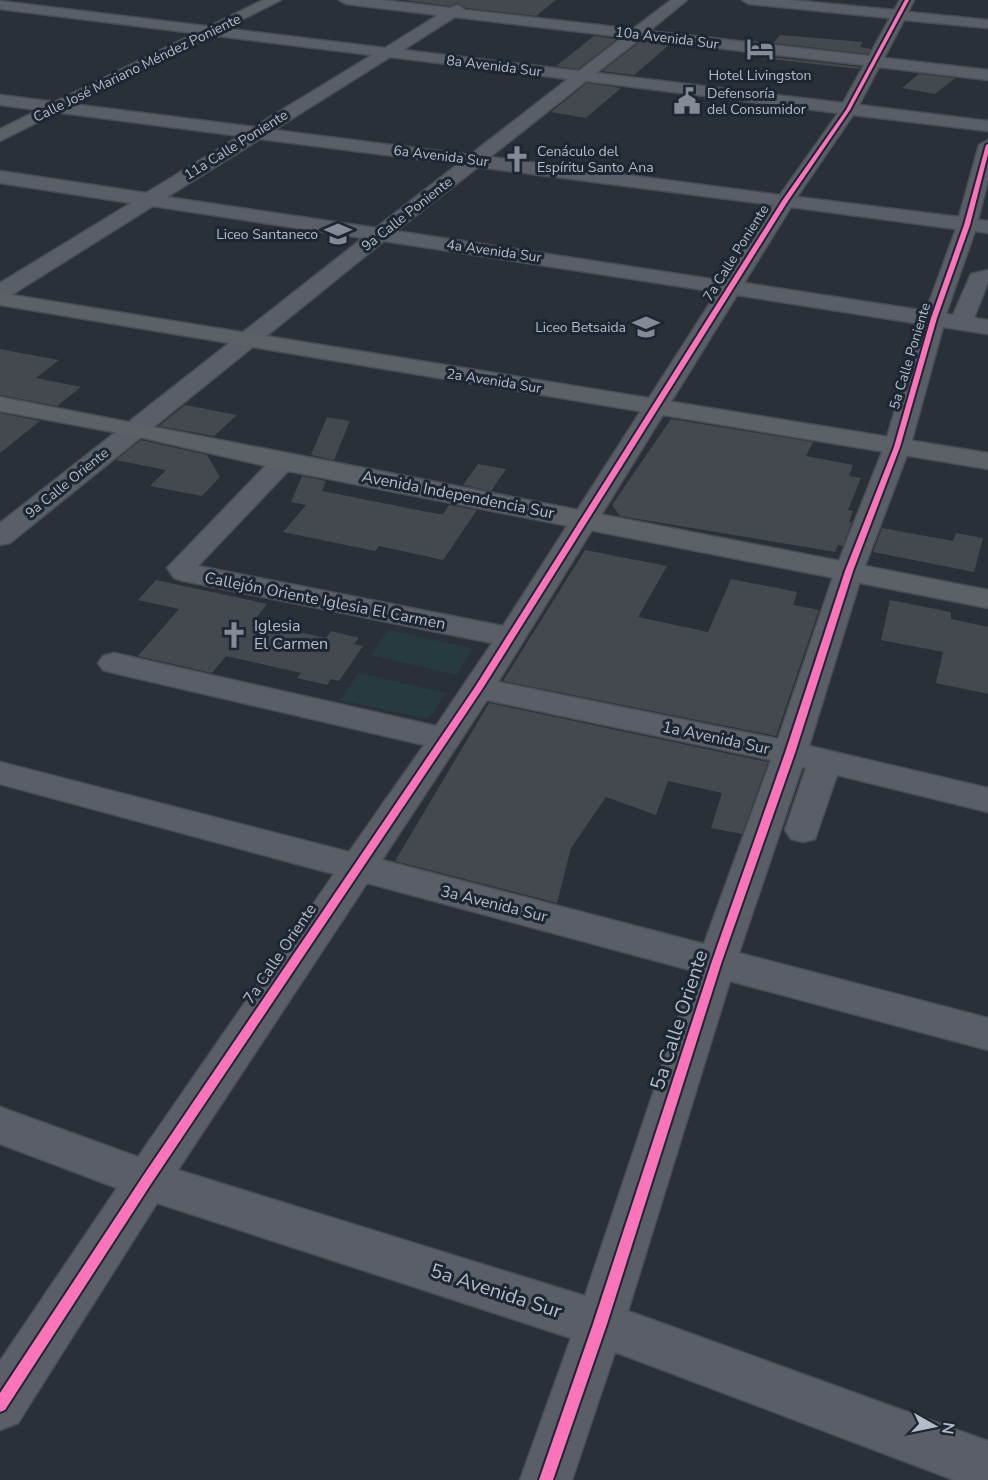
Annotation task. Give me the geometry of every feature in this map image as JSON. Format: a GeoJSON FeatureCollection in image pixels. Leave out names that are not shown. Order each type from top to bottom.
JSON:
{"type":"FeatureCollection","features":[{"type":"Feature","properties":{"kind":"main road","name":"Calle José Mariano Méndez Poniente"},"geometry":{"type":"LineString","coordinates":[[0,136],[274,0]]}},
{"type":"Feature","properties":{"kind":"main road","name":"2a Avenida Sur"},"geometry":{"type":"LineString","coordinates":[[0,299],[988,461]]}},
{"type":"Feature","properties":{"kind":"main road","name":"Avenida Independencia Sur"},"geometry":{"type":"LineString","coordinates":[[0,404],[135,429],[283,462],[988,599]]}},
{"type":"Feature","properties":{"kind":"street"},"geometry":{"type":"LineString","coordinates":[[10,22],[63,0]]}},
{"type":"Feature","properties":{"kind":"street","name":"10a Avenida Sur"},"geometry":{"type":"LineString","coordinates":[[346,0],[988,75]]}},
{"type":"Feature","properties":{"kind":"street","name":"11a Calle Poniente"},"geometry":{"type":"LineString","coordinates":[[0,292],[473,0]]}},
{"type":"Feature","properties":{"kind":"street","name":"9a Calle Poniente"},"geometry":{"type":"LineString","coordinates":[[135,429],[246,339],[680,0]]}},
{"type":"Feature","properties":{"kind":"street"},"geometry":{"type":"LineString","coordinates":[[749,0],[903,7],[988,24]]}},
{"type":"Feature","properties":{"kind":"street","name":"8a Avenida Sur"},"geometry":{"type":"LineString","coordinates":[[0,5],[988,126]]}},
{"type":"Feature","properties":{"kind":"street","name":"7a Calle Poniente"},"geometry":{"type":"LineString","coordinates":[[584,519],[657,407],[785,201],[848,110],[903,7]]}},
{"type":"Feature","properties":{"kind":"street","name":"6a Avenida Sur"},"geometry":{"type":"LineString","coordinates":[[0,100],[977,226]]}},
{"type":"Feature","properties":{"kind":"street","name":"5a Calle Poniente"},"geometry":{"type":"LineString","coordinates":[[849,571],[897,447],[934,318],[977,226],[988,145]]}},
{"type":"Feature","properties":{"kind":"street","name":"4a Avenida Sur"},"geometry":{"type":"LineString","coordinates":[[0,177],[988,327]]}},
{"type":"Feature","properties":{"kind":"street"},"geometry":{"type":"LineString","coordinates":[[961,323],[978,278],[988,276]]}},
{"type":"Feature","properties":{"kind":"street","name":"9a Calle Oriente"},"geometry":{"type":"LineString","coordinates":[[0,537],[135,429]]}},
{"type":"Feature","properties":{"kind":"street","name":"Callejón Oriente Iglesia El Carmen"},"geometry":{"type":"LineString","coordinates":[[283,462],[184,564],[182,568],[184,572],[510,637]]}},
{"type":"Feature","properties":{"kind":"street","name":"7a Calle Oriente"},"geometry":{"type":"LineString","coordinates":[[0,1405],[355,868],[479,688],[584,519]]}},
{"type":"Feature","properties":{"kind":"street","name":"5a Calle Oriente"},"geometry":{"type":"LineString","coordinates":[[546,1480],[600,1323],[717,961],[808,757],[849,571]]}},
{"type":"Feature","properties":{"kind":"street"},"geometry":{"type":"LineString","coordinates":[[114,663],[445,739]]}},
{"type":"Feature","properties":{"kind":"street","name":"1a Avenida Sur"},"geometry":{"type":"LineString","coordinates":[[479,688],[808,757],[988,800]]}},
{"type":"Feature","properties":{"kind":"street"},"geometry":{"type":"LineString","coordinates":[[803,830],[808,757]]}},
{"type":"Feature","properties":{"kind":"street","name":"3a Avenida Sur"},"geometry":{"type":"LineString","coordinates":[[0,773],[988,1034]]}},
{"type":"Feature","properties":{"kind":"street","name":"5a Avenida Sur"},"geometry":{"type":"LineString","coordinates":[[0,1125],[147,1180],[600,1323],[988,1467]]}},
{"type":"Feature","properties":{"kind":"green space"},"geometry":{"type":"Polygon","coordinates":[[[388,630],[472,649],[457,675],[371,655],[388,630]]]}},
{"type":"Feature","properties":{"kind":"green space"},"geometry":{"type":"Polygon","coordinates":[[[359,673],[446,693],[429,719],[340,700],[359,673]]]}},
{"type":"Feature","properties":{"kind":"building"},"geometry":{"type":"Polygon","coordinates":[[[403,0],[556,0],[536,16],[466,8],[457,3],[450,6],[403,0]]]}},
{"type":"Feature","properties":{"kind":"building"},"geometry":{"type":"Polygon","coordinates":[[[780,35],[863,42],[860,47],[871,49],[868,54],[773,43],[780,35]]]}},
{"type":"Feature","properties":{"kind":"building"},"geometry":{"type":"Polygon","coordinates":[[[594,36],[617,39],[578,69],[556,66],[594,36]]]}},
{"type":"Feature","properties":{"kind":"building"},"geometry":{"type":"Polygon","coordinates":[[[641,41],[669,45],[634,75],[602,71],[641,41]]]}},
{"type":"Feature","properties":{"kind":"building"},"geometry":{"type":"Polygon","coordinates":[[[763,56],[860,67],[859,69],[761,58],[763,56]]]}},
{"type":"Feature","properties":{"kind":"building"},"geometry":{"type":"Polygon","coordinates":[[[919,74],[955,78],[935,94],[902,88],[919,74]]]}},
{"type":"Feature","properties":{"kind":"building"},"geometry":{"type":"Polygon","coordinates":[[[587,83],[621,88],[586,118],[551,112],[587,83]]]}},
{"type":"Feature","properties":{"kind":"building"},"geometry":{"type":"Polygon","coordinates":[[[0,349],[59,360],[36,378],[81,387],[57,406],[0,395],[0,349]]]}},
{"type":"Feature","properties":{"kind":"building"},"geometry":{"type":"Polygon","coordinates":[[[185,405],[237,415],[214,436],[159,426],[185,405]]]}},
{"type":"Feature","properties":{"kind":"building"},"geometry":{"type":"Polygon","coordinates":[[[0,413],[40,421],[0,453],[0,413]]]}},
{"type":"Feature","properties":{"kind":"building"},"geometry":{"type":"Polygon","coordinates":[[[327,417],[350,421],[334,460],[311,455],[327,417]]]}},
{"type":"Feature","properties":{"kind":"building"},"geometry":{"type":"Polygon","coordinates":[[[671,419],[813,442],[806,456],[853,465],[849,476],[861,478],[848,510],[853,511],[849,522],[852,522],[843,546],[838,545],[835,552],[620,516],[612,505],[671,419]]]}},
{"type":"Feature","properties":{"kind":"building"},"geometry":{"type":"Polygon","coordinates":[[[141,440],[207,455],[220,477],[202,496],[150,486],[166,470],[116,460],[141,440]]]}},
{"type":"Feature","properties":{"kind":"building"},"geometry":{"type":"Polygon","coordinates":[[[478,464],[506,469],[491,491],[463,485],[478,464]]]}},
{"type":"Feature","properties":{"kind":"building"},"geometry":{"type":"Polygon","coordinates":[[[302,476],[326,481],[322,491],[438,514],[443,514],[449,505],[477,510],[443,560],[379,546],[375,551],[283,532],[306,505],[291,502],[302,476]]]}},
{"type":"Feature","properties":{"kind":"building"},"geometry":{"type":"Polygon","coordinates":[[[882,528],[953,541],[956,533],[983,538],[974,572],[873,552],[882,528]]]}},
{"type":"Feature","properties":{"kind":"building"},"geometry":{"type":"Polygon","coordinates":[[[585,550],[667,566],[638,617],[708,632],[731,579],[797,592],[793,605],[819,610],[776,736],[503,681],[585,550]]]}},
{"type":"Feature","properties":{"kind":"building","name":"Iglesia El Carmen"},"geometry":{"type":"Polygon","coordinates":[[[156,580],[267,604],[253,622],[326,638],[331,631],[359,638],[354,644],[363,646],[339,681],[331,679],[327,685],[297,678],[301,673],[226,656],[212,673],[138,656],[179,609],[138,600],[156,580]]]}},
{"type":"Feature","properties":{"kind":"building"},"geometry":{"type":"Polygon","coordinates":[[[890,600],[951,612],[951,619],[988,627],[988,694],[936,683],[943,652],[881,640],[890,600]]]}},
{"type":"Feature","properties":{"kind":"building"},"geometry":{"type":"Polygon","coordinates":[[[489,703],[768,762],[742,834],[711,828],[722,793],[668,781],[656,815],[606,797],[571,848],[557,903],[395,861],[489,703]]]}},
{"type":"Feature","properties":{"kind":"cycle path"},"geometry":{"type":"LineString","coordinates":[[0,1405],[147,1180],[479,688],[785,201],[848,110],[907,0]]}},
{"type":"Feature","properties":{"kind":"cycle path"},"geometry":{"type":"LineString","coordinates":[[546,1480],[600,1324],[717,961],[790,753],[849,571],[897,447],[934,318],[967,225],[988,145]]}},
{"type":"Feature","properties":{"kind":"place","name":"Hotel Livingston"},"geometry":{"type":"Point","coordinates":[760,49]}},
{"type":"Feature","properties":{"kind":"place","name":"Defensoría del Consumidor"},"geometry":{"type":"Point","coordinates":[687,101]}},
{"type":"Feature","properties":{"kind":"place","name":"Cenáculo del Espíritu Santo Ana"},"geometry":{"type":"Point","coordinates":[517,159]}},
{"type":"Feature","properties":{"kind":"place","name":"Liceo Santaneco"},"geometry":{"type":"Point","coordinates":[338,234]}},
{"type":"Feature","properties":{"kind":"place","name":"Liceo Betsaida"},"geometry":{"type":"Point","coordinates":[646,327]}},
{"type":"Feature","properties":{"kind":"place","name":"Iglesia El Carmen"},"geometry":{"type":"Point","coordinates":[234,635]}}]}
